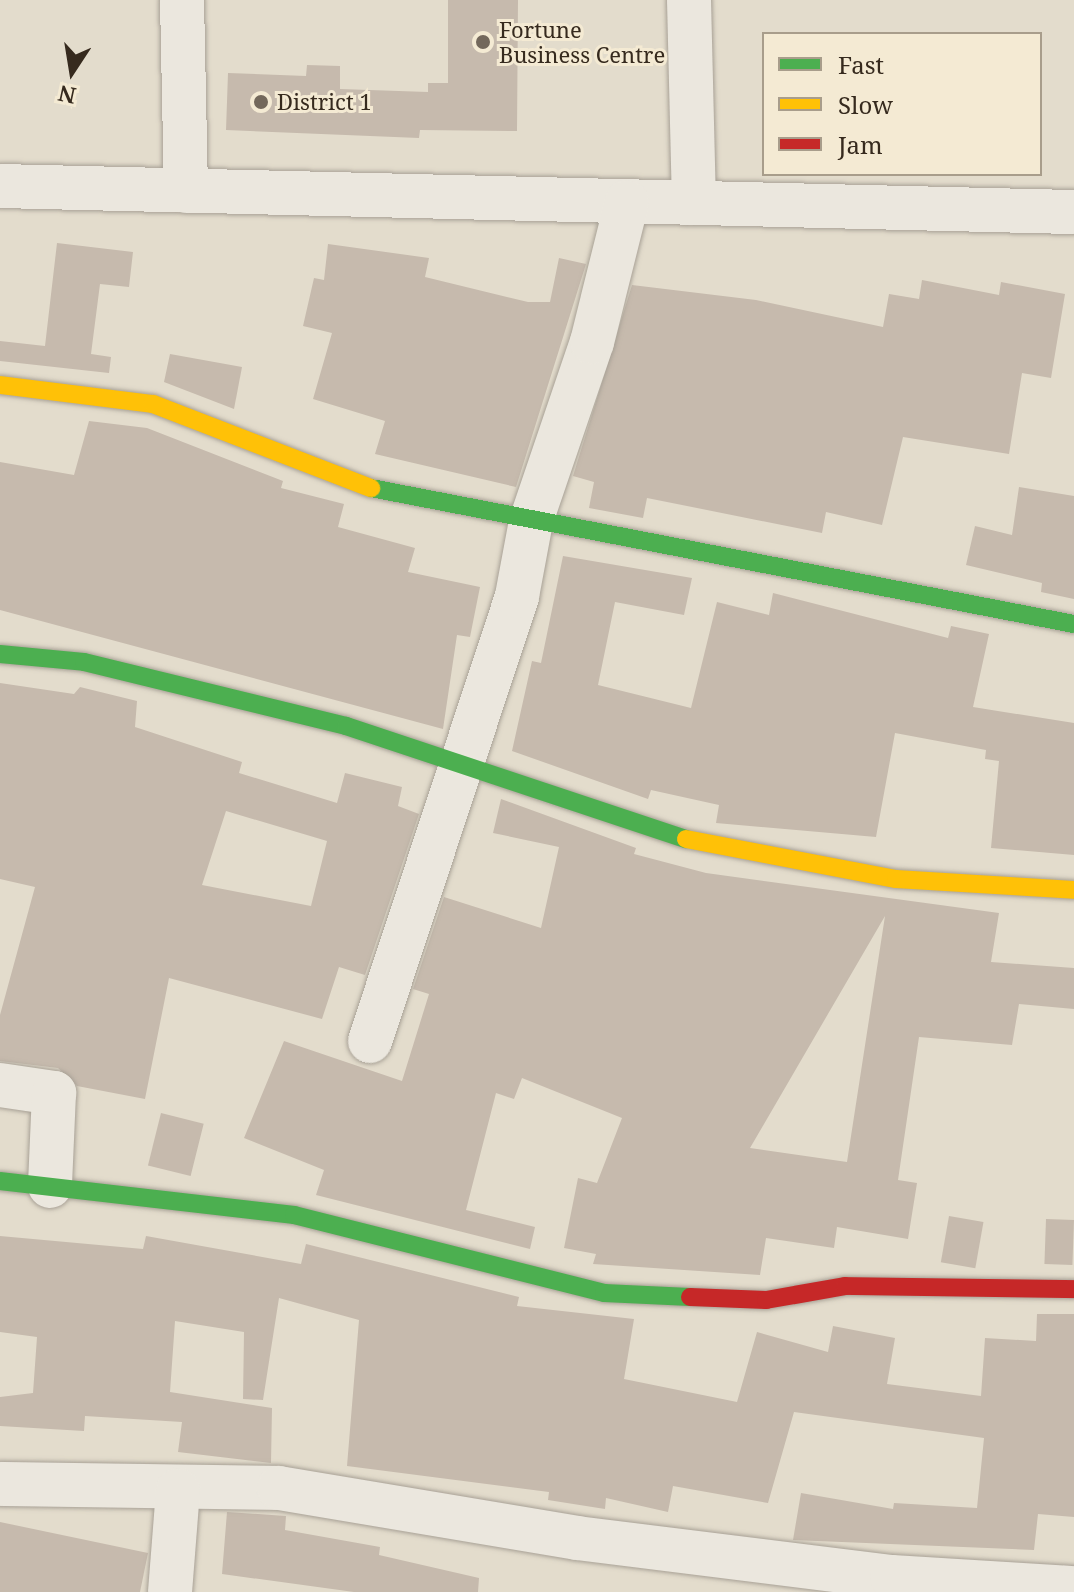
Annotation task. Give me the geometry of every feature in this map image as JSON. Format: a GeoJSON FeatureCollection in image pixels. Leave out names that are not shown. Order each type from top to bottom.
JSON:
{"type":"FeatureCollection","features":[{"type":"Feature","properties":{"kind":"street"},"geometry":{"type":"LineString","coordinates":[[182,0],[186,191]]}},
{"type":"Feature","properties":{"kind":"street"},"geometry":{"type":"LineString","coordinates":[[689,0],[694,203]]}},
{"type":"Feature","properties":{"kind":"street"},"geometry":{"type":"LineString","coordinates":[[0,186],[1074,212]]}},
{"type":"Feature","properties":{"kind":"street"},"geometry":{"type":"LineString","coordinates":[[370,1041],[434,864],[461,761],[517,596],[531,521],[592,342],[627,202]]}},
{"type":"Feature","properties":{"kind":"street"},"geometry":{"type":"LineString","coordinates":[[0,385],[153,404],[394,497],[1074,624]]}},
{"type":"Feature","properties":{"kind":"street"},"geometry":{"type":"LineString","coordinates":[[0,654],[84,662],[461,761],[704,846],[896,879],[1074,890]]}},
{"type":"Feature","properties":{"kind":"street"},"geometry":{"type":"LineString","coordinates":[[0,1085],[54,1093],[50,1186]]}},
{"type":"Feature","properties":{"kind":"street"},"geometry":{"type":"LineString","coordinates":[[0,1181],[294,1215],[604,1293],[766,1300],[845,1286],[1074,1289]]}},
{"type":"Feature","properties":{"kind":"street"},"geometry":{"type":"LineString","coordinates":[[0,1484],[178,1490],[279,1488],[562,1536],[892,1577],[1074,1588]]}},
{"type":"Feature","properties":{"kind":"street"},"geometry":{"type":"LineString","coordinates":[[170,1592],[178,1490]]}},
{"type":"Feature","properties":{"kind":"building"},"geometry":{"type":"Polygon","coordinates":[[[448,0],[518,0],[517,131],[420,130],[419,138],[226,130],[228,73],[306,76],[307,65],[340,66],[340,89],[428,92],[428,83],[448,83],[448,0]]]}},
{"type":"Feature","properties":{"kind":"building"},"geometry":{"type":"Polygon","coordinates":[[[57,243],[133,252],[129,287],[100,284],[91,354],[111,357],[109,373],[0,361],[0,341],[45,346],[57,243]]]}},
{"type":"Feature","properties":{"kind":"building"},"geometry":{"type":"Polygon","coordinates":[[[328,244],[429,258],[425,277],[528,302],[550,302],[559,258],[586,264],[516,487],[375,454],[385,421],[313,399],[332,333],[303,326],[314,278],[324,280],[328,244]]]}},
{"type":"Feature","properties":{"kind":"building"},"geometry":{"type":"Polygon","coordinates":[[[922,280],[999,295],[1001,282],[1065,294],[1051,378],[1022,373],[1009,454],[903,437],[882,525],[826,512],[822,533],[647,498],[643,518],[589,508],[594,482],[573,476],[632,285],[756,300],[883,327],[889,294],[919,299],[922,280]]]}},
{"type":"Feature","properties":{"kind":"building"},"geometry":{"type":"Polygon","coordinates":[[[170,354],[242,367],[234,409],[164,382],[170,354]]]}},
{"type":"Feature","properties":{"kind":"building"},"geometry":{"type":"Polygon","coordinates":[[[89,421],[147,428],[283,481],[281,488],[344,504],[338,527],[415,548],[408,572],[480,587],[470,637],[457,635],[443,729],[0,610],[0,462],[74,475],[89,421]]]}},
{"type":"Feature","properties":{"kind":"building"},"geometry":{"type":"Polygon","coordinates":[[[1019,487],[1074,496],[1074,599],[1041,592],[1042,583],[966,565],[975,526],[1012,535],[1019,487]]]}},
{"type":"Feature","properties":{"kind":"building"},"geometry":{"type":"Polygon","coordinates":[[[563,556],[692,578],[684,615],[615,602],[598,685],[691,708],[717,602],[769,615],[773,593],[948,638],[951,626],[989,634],[973,707],[1074,723],[1074,855],[991,848],[999,761],[985,759],[986,750],[895,733],[876,837],[716,823],[719,805],[651,790],[648,799],[512,751],[532,661],[541,663],[563,556]]]}},
{"type":"Feature","properties":{"kind":"building"},"geometry":{"type":"Polygon","coordinates":[[[0,683],[74,694],[80,687],[137,701],[135,727],[242,762],[239,773],[337,803],[345,773],[402,787],[398,806],[419,814],[365,975],[339,967],[322,1019],[169,978],[145,1099],[77,1086],[58,1068],[0,1061],[0,1015],[35,887],[0,879],[0,683]],[[226,811],[202,885],[311,906],[327,841],[226,811]]]}},
{"type":"Feature","properties":{"kind":"building"},"geometry":{"type":"Polygon","coordinates":[[[501,799],[636,848],[634,854],[706,873],[999,913],[991,962],[1074,968],[1074,1009],[1019,1004],[1012,1045],[919,1037],[898,1180],[917,1183],[908,1239],[837,1227],[834,1248],[766,1238],[760,1275],[593,1264],[596,1254],[564,1248],[578,1178],[597,1183],[622,1118],[522,1078],[514,1099],[496,1093],[466,1210],[535,1227],[530,1249],[316,1195],[324,1170],[244,1138],[284,1041],[402,1081],[429,994],[413,989],[444,897],[541,928],[559,847],[493,833],[501,799]],[[885,916],[750,1148],[847,1162],[885,916]]]}},
{"type":"Feature","properties":{"kind":"building"},"geometry":{"type":"Polygon","coordinates":[[[161,1113],[204,1124],[191,1176],[148,1165],[161,1113]]]}},
{"type":"Feature","properties":{"kind":"building"},"geometry":{"type":"Polygon","coordinates":[[[949,1216],[983,1222],[975,1268],[941,1262],[949,1216]]]}},
{"type":"Feature","properties":{"kind":"building"},"geometry":{"type":"Polygon","coordinates":[[[1046,1219],[1074,1220],[1072,1265],[1044,1264],[1046,1219]]]}},
{"type":"Feature","properties":{"kind":"building"},"geometry":{"type":"Polygon","coordinates":[[[0,1236],[143,1249],[146,1236],[301,1264],[306,1244],[519,1297],[517,1306],[634,1319],[624,1379],[737,1402],[757,1332],[828,1352],[833,1326],[895,1338],[887,1384],[981,1396],[985,1338],[1036,1341],[1037,1314],[1074,1314],[1074,1517],[1038,1514],[1034,1550],[793,1540],[801,1493],[893,1509],[894,1503],[977,1508],[984,1438],[794,1412],[768,1503],[673,1486],[668,1512],[606,1498],[605,1509],[548,1500],[549,1492],[347,1466],[359,1320],[279,1298],[263,1400],[243,1399],[244,1332],[175,1321],[170,1392],[272,1408],[271,1463],[178,1452],[182,1422],[85,1416],[84,1431],[0,1426],[0,1397],[33,1393],[37,1337],[0,1332],[0,1236]]]}},
{"type":"Feature","properties":{"kind":"building"},"geometry":{"type":"Polygon","coordinates":[[[227,1512],[286,1516],[285,1530],[380,1547],[379,1555],[479,1578],[478,1592],[354,1592],[222,1574],[227,1512]]]}},
{"type":"Feature","properties":{"kind":"building"},"geometry":{"type":"Polygon","coordinates":[[[0,1522],[148,1553],[140,1592],[0,1592],[0,1522]]]}},
{"type":"Feature","properties":{"kind":"traffic: fast"},"geometry":{"type":"LineString","coordinates":[[371,488],[1074,624]]}},
{"type":"Feature","properties":{"kind":"traffic: fast"},"geometry":{"type":"LineString","coordinates":[[0,654],[84,662],[346,726],[686,839]]}},
{"type":"Feature","properties":{"kind":"traffic: fast"},"geometry":{"type":"LineString","coordinates":[[0,1181],[294,1215],[604,1293],[690,1297]]}},
{"type":"Feature","properties":{"kind":"traffic: slow"},"geometry":{"type":"LineString","coordinates":[[0,385],[153,404],[371,488]]}},
{"type":"Feature","properties":{"kind":"traffic: slow"},"geometry":{"type":"LineString","coordinates":[[686,839],[896,879],[1074,890]]}},
{"type":"Feature","properties":{"kind":"traffic: jam"},"geometry":{"type":"LineString","coordinates":[[690,1297],[766,1300],[845,1286],[1074,1289]]}},
{"type":"Feature","properties":{"kind":"place","name":"Fortune Business Centre"},"geometry":{"type":"Point","coordinates":[483,42]}},
{"type":"Feature","properties":{"kind":"place","name":"District 1"},"geometry":{"type":"Point","coordinates":[261,102]}}]}
